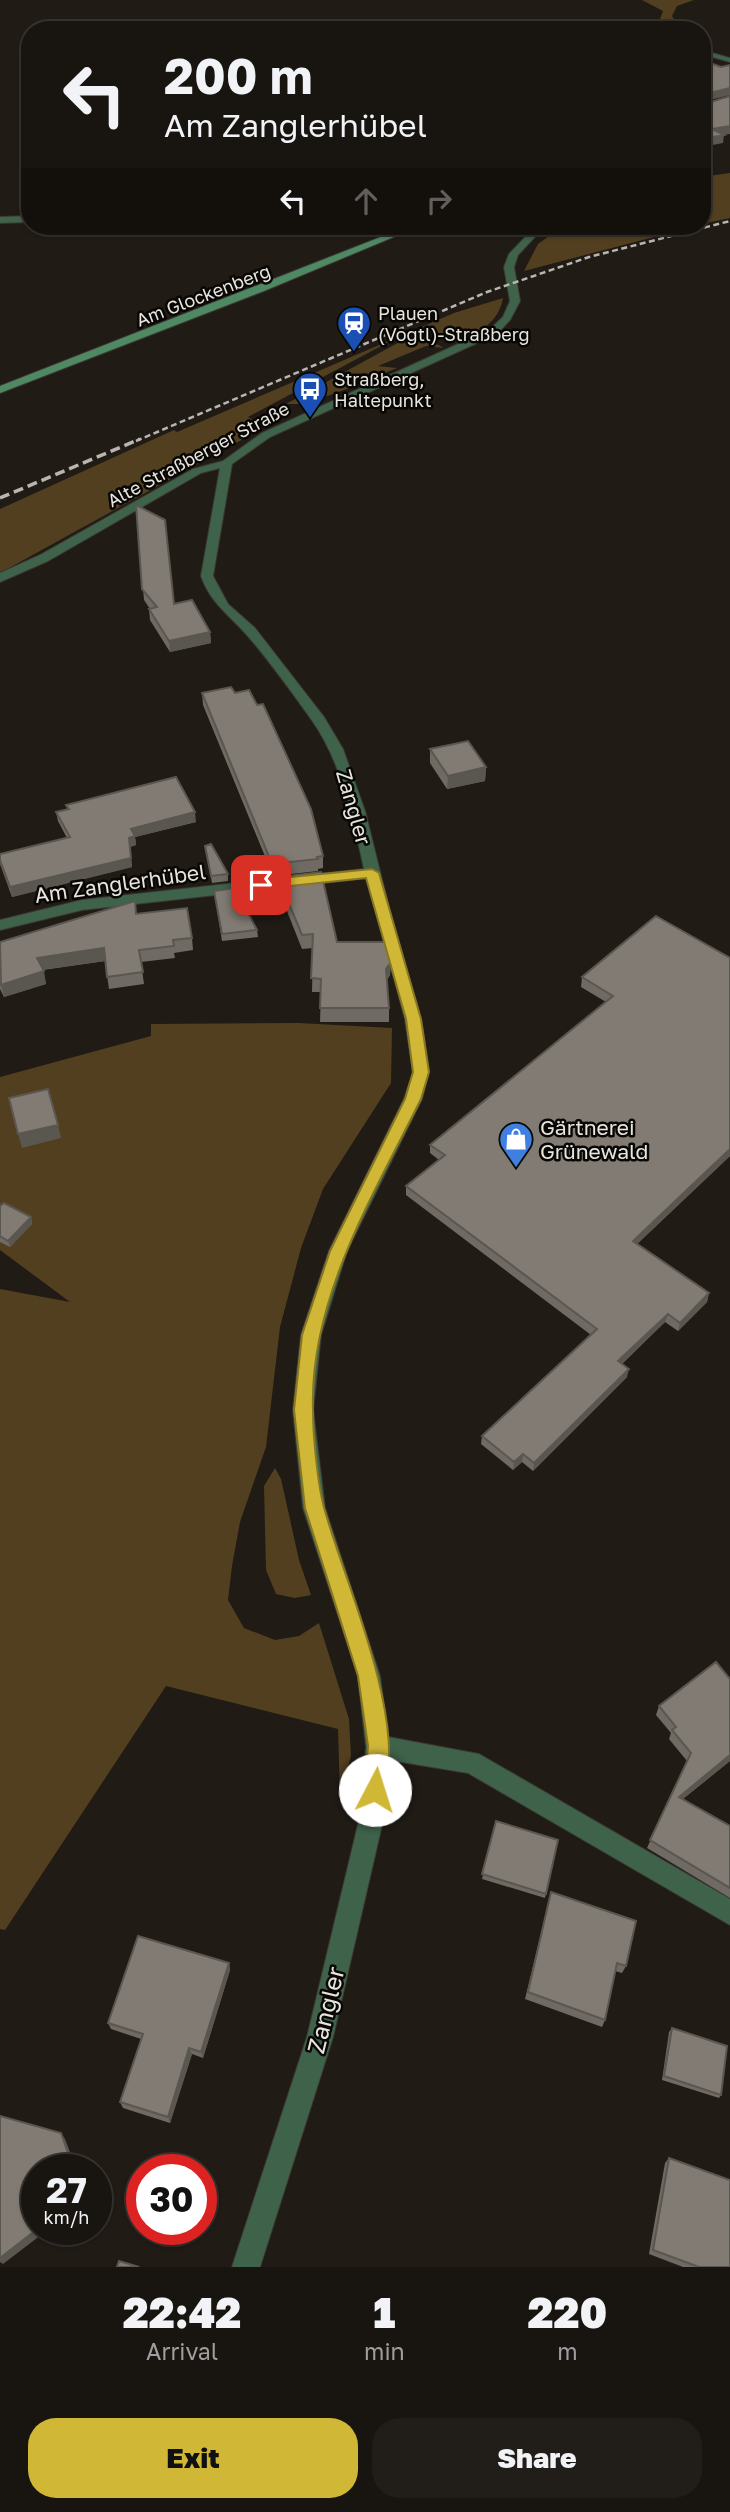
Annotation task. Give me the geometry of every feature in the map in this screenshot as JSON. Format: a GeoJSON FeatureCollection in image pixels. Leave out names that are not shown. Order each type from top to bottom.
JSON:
{"type":"FeatureCollection","features":[{"type":"Feature","properties":{"kind":"main road","name":"Am Glockenberg"},"geometry":{"type":"LineString","coordinates":[[0,390],[394,235]]}},
{"type":"Feature","properties":{"kind":"street"},"geometry":{"type":"LineString","coordinates":[[711,55],[730,60]]}},
{"type":"Feature","properties":{"kind":"street"},"geometry":{"type":"LineString","coordinates":[[0,220],[21,219]]}},
{"type":"Feature","properties":{"kind":"street","name":"Alte Straßberger Straße"},"geometry":{"type":"LineString","coordinates":[[0,579],[44,558],[197,471],[227,463],[266,435],[493,332],[507,318],[515,301],[509,267],[514,254],[532,235]]}},
{"type":"Feature","properties":{"kind":"street","name":"Zangler"},"geometry":{"type":"LineString","coordinates":[[227,463],[207,576],[223,606],[250,631],[319,720],[336,749],[358,811],[372,873],[413,1019],[421,1072],[413,1099],[338,1251],[311,1335],[303,1410],[314,1508],[369,1676],[378,1746],[373,1812],[320,2037],[246,2267]]}},
{"type":"Feature","properties":{"kind":"street","name":"Am Zanglerhübel"},"geometry":{"type":"LineString","coordinates":[[0,925],[82,905],[372,873]]}},
{"type":"Feature","properties":{"kind":"street"},"geometry":{"type":"LineString","coordinates":[[378,1746],[471,1762],[730,1913]]}},
{"type":"Feature","properties":{"kind":"shaded area"},"geometry":{"type":"Polygon","coordinates":[[[642,0],[694,0],[677,6],[672,16],[675,21],[657,21],[663,11],[642,0]]]}},
{"type":"Feature","properties":{"kind":"shaded area"},"geometry":{"type":"Polygon","coordinates":[[[730,173],[730,218],[711,222],[711,176],[730,173]]]}},
{"type":"Feature","properties":{"kind":"shaded area"},"geometry":{"type":"Polygon","coordinates":[[[550,235],[662,235],[524,271],[538,244],[550,235]]]}},
{"type":"Feature","properties":{"kind":"shaded area"},"geometry":{"type":"Polygon","coordinates":[[[503,298],[492,320],[480,331],[458,343],[419,328],[454,313],[503,298]]]}},
{"type":"Feature","properties":{"kind":"shaded area"},"geometry":{"type":"Polygon","coordinates":[[[416,333],[444,348],[426,346],[378,366],[397,368],[380,375],[362,373],[337,384],[355,386],[305,404],[286,404],[416,333]]]}},
{"type":"Feature","properties":{"kind":"shaded area"},"geometry":{"type":"Polygon","coordinates":[[[400,336],[248,417],[265,427],[0,573],[0,509],[174,430],[177,432],[400,336]]]}},
{"type":"Feature","properties":{"kind":"shaded area"},"geometry":{"type":"Polygon","coordinates":[[[299,1023],[392,1028],[391,1083],[323,1189],[301,1248],[280,1327],[266,1447],[240,1522],[228,1600],[244,1628],[275,1640],[299,1636],[319,1623],[349,1719],[351,1756],[340,1796],[338,1729],[166,1686],[5,1930],[0,1929],[0,1289],[70,1302],[0,1250],[0,1077],[151,1036],[151,1024],[299,1023]]]}},
{"type":"Feature","properties":{"kind":"shaded area"},"geometry":{"type":"Polygon","coordinates":[[[275,1468],[281,1479],[299,1560],[311,1595],[295,1598],[276,1594],[266,1570],[264,1486],[275,1468]]]}},
{"type":"Feature","properties":{"kind":"building"},"geometry":{"type":"Polygon","coordinates":[[[711,63],[721,67],[730,65],[730,88],[711,93],[711,63]]]}},
{"type":"Feature","properties":{"kind":"building"},"geometry":{"type":"Polygon","coordinates":[[[730,96],[730,126],[712,129],[724,135],[711,137],[711,102],[730,96]]]}},
{"type":"Feature","properties":{"kind":"building"},"geometry":{"type":"Polygon","coordinates":[[[136,505],[165,520],[174,604],[192,600],[210,632],[169,641],[149,609],[157,607],[142,589],[136,505]]]}},
{"type":"Feature","properties":{"kind":"building"},"geometry":{"type":"Polygon","coordinates":[[[231,687],[235,693],[249,690],[257,705],[263,704],[311,809],[323,856],[317,857],[318,859],[272,864],[202,693],[231,687]]]}},
{"type":"Feature","properties":{"kind":"building"},"geometry":{"type":"Polygon","coordinates":[[[468,741],[486,767],[448,776],[430,749],[468,741]]]}},
{"type":"Feature","properties":{"kind":"building"},"geometry":{"type":"Polygon","coordinates":[[[176,777],[195,812],[131,829],[135,836],[129,838],[131,858],[10,887],[0,854],[70,837],[56,812],[69,809],[66,805],[176,777]]]}},
{"type":"Feature","properties":{"kind":"building"},"geometry":{"type":"Polygon","coordinates":[[[211,844],[228,874],[211,876],[205,846],[211,844]]]}},
{"type":"Feature","properties":{"kind":"building"},"geometry":{"type":"Polygon","coordinates":[[[321,872],[337,942],[385,942],[391,962],[386,969],[389,1008],[320,1008],[321,979],[311,978],[313,934],[302,935],[278,877],[321,872]]]}},
{"type":"Feature","properties":{"kind":"building"},"geometry":{"type":"Polygon","coordinates":[[[235,888],[257,930],[222,934],[214,891],[235,888]]]}},
{"type":"Feature","properties":{"kind":"building"},"geometry":{"type":"Polygon","coordinates":[[[135,901],[136,914],[187,908],[192,938],[173,940],[174,946],[139,950],[143,972],[107,977],[104,948],[37,958],[44,971],[1,985],[0,942],[135,901]]]}},
{"type":"Feature","properties":{"kind":"building"},"geometry":{"type":"Polygon","coordinates":[[[656,916],[730,958],[730,1149],[633,1241],[709,1293],[680,1323],[668,1314],[618,1361],[629,1369],[534,1463],[523,1454],[514,1462],[482,1436],[597,1329],[406,1186],[445,1155],[430,1145],[613,996],[582,977],[656,916]]]}},
{"type":"Feature","properties":{"kind":"building"},"geometry":{"type":"Polygon","coordinates":[[[48,1089],[58,1125],[18,1134],[9,1098],[48,1089]]]}},
{"type":"Feature","properties":{"kind":"building"},"geometry":{"type":"Polygon","coordinates":[[[4,1203],[31,1217],[8,1241],[0,1236],[0,1206],[4,1203]]]}},
{"type":"Feature","properties":{"kind":"building"},"geometry":{"type":"Polygon","coordinates":[[[716,1662],[730,1679],[730,1755],[679,1797],[730,1826],[730,1888],[650,1840],[691,1753],[672,1730],[676,1727],[659,1706],[716,1662]]]}},
{"type":"Feature","properties":{"kind":"building"},"geometry":{"type":"Polygon","coordinates":[[[496,1821],[558,1840],[546,1894],[482,1874],[496,1821]]]}},
{"type":"Feature","properties":{"kind":"building"},"geometry":{"type":"Polygon","coordinates":[[[551,1892],[636,1921],[626,1966],[617,1963],[605,2020],[528,1992],[551,1892]]]}},
{"type":"Feature","properties":{"kind":"building"},"geometry":{"type":"Polygon","coordinates":[[[138,1936],[229,1963],[201,2052],[189,2048],[168,2117],[120,2102],[143,2034],[108,2023],[138,1936]]]}},
{"type":"Feature","properties":{"kind":"building"},"geometry":{"type":"Polygon","coordinates":[[[672,2028],[727,2046],[721,2095],[664,2076],[672,2028]]]}},
{"type":"Feature","properties":{"kind":"building"},"geometry":{"type":"Polygon","coordinates":[[[0,2116],[61,2133],[68,2154],[21,2154],[21,2242],[0,2258],[0,2116]]]}},
{"type":"Feature","properties":{"kind":"building"},"geometry":{"type":"Polygon","coordinates":[[[669,2158],[730,2180],[730,2267],[699,2267],[653,2250],[669,2158]]]}},
{"type":"Feature","properties":{"kind":"building"},"geometry":{"type":"Polygon","coordinates":[[[119,2261],[139,2267],[117,2267],[119,2261]]]}},
{"type":"Feature","properties":{"kind":"railway"},"geometry":{"type":"LineString","coordinates":[[711,226],[730,221]]}},
{"type":"Feature","properties":{"kind":"railway"},"geometry":{"type":"LineString","coordinates":[[136,441],[487,292],[589,257],[675,235]]}},
{"type":"Feature","properties":{"kind":"railway"},"geometry":{"type":"LineString","coordinates":[[0,498],[140,439]]}},
{"type":"Feature","properties":{"kind":"place","name":"Plauen (Vogtl)-Straßberg"},"geometry":{"type":"Point","coordinates":[354,353]}},
{"type":"Feature","properties":{"kind":"place","name":"Straßberg, Haltepunkt"},"geometry":{"type":"Point","coordinates":[310,419]}},
{"type":"Feature","properties":{"kind":"place","name":"Gärtnerei Grünewald"},"geometry":{"type":"Point","coordinates":[516,1169]}},
{"type":"Feature","properties":{"kind":"route"},"geometry":{"type":"LineString","coordinates":[[261,885],[372,873],[413,1019],[421,1072],[413,1099],[338,1251],[311,1335],[303,1410],[314,1508],[369,1676],[378,1746],[375,1790]]}}]}
